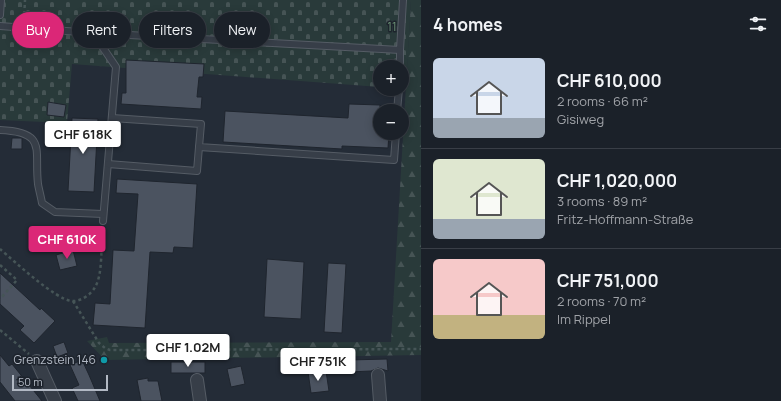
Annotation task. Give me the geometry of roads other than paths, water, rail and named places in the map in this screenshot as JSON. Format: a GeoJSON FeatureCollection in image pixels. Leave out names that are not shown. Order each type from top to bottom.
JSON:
{"type":"FeatureCollection","features":[{"type":"Feature","properties":{"kind":"street"},"geometry":{"type":"LineString","coordinates":[[37,361],[55,401]]}},
{"type":"Feature","properties":{"kind":"street"},"geometry":{"type":"LineString","coordinates":[[378,375],[380,401]]}},
{"type":"Feature","properties":{"kind":"street"},"geometry":{"type":"LineString","coordinates":[[197,380],[200,401]]}},
{"type":"Feature","properties":{"kind":"lane"},"geometry":{"type":"LineString","coordinates":[[0,15],[1,0]]}},
{"type":"Feature","properties":{"kind":"lane"},"geometry":{"type":"LineString","coordinates":[[400,60],[403,0]]}},
{"type":"Feature","properties":{"kind":"lane"},"geometry":{"type":"LineString","coordinates":[[0,26],[72,31]]}},
{"type":"Feature","properties":{"kind":"lane"},"geometry":{"type":"LineString","coordinates":[[131,35],[400,50]]}},
{"type":"Feature","properties":{"kind":"lane"},"geometry":{"type":"LineString","coordinates":[[103,48],[116,67],[103,221]]}},
{"type":"Feature","properties":{"kind":"lane"},"geometry":{"type":"LineString","coordinates":[[108,164],[197,171],[201,124],[112,118]]}},
{"type":"Feature","properties":{"kind":"lane"},"geometry":{"type":"LineString","coordinates":[[0,130],[17,131],[32,138],[38,153],[38,184],[42,203],[55,212],[103,214]]}},
{"type":"Feature","properties":{"kind":"lane"},"geometry":{"type":"LineString","coordinates":[[199,147],[394,160],[395,140]]}},
{"type":"Feature","properties":{"kind":"place","name":"Grenzstein 146"},"geometry":{"type":"Point","coordinates":[104,360]}},
{"type":"Feature","properties":{"kind":"park label","name":"11"},"geometry":{"type":"Point","coordinates":[392,27]}}]}
